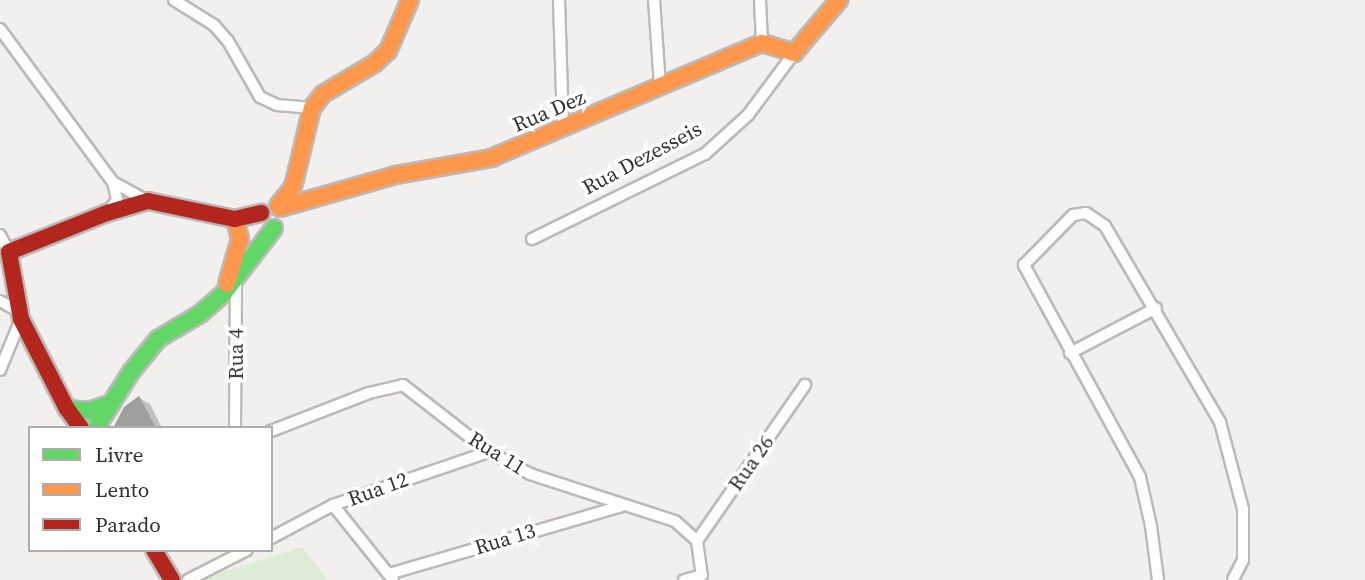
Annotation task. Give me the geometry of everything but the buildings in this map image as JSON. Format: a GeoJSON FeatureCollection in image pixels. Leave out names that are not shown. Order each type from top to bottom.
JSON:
{"type":"FeatureCollection","features":[{"type":"Feature","properties":{"kind":"street"},"geometry":{"type":"LineString","coordinates":[[174,0],[214,25],[228,41],[260,97],[278,105],[312,108]]}},
{"type":"Feature","properties":{"kind":"street"},"geometry":{"type":"LineString","coordinates":[[97,426],[131,372],[158,339],[200,314],[236,280],[273,214],[293,187],[312,108],[323,94],[376,63],[388,51],[397,37],[410,0]]}},
{"type":"Feature","properties":{"kind":"street"},"geometry":{"type":"LineString","coordinates":[[559,0],[563,129]]}},
{"type":"Feature","properties":{"kind":"street"},"geometry":{"type":"LineString","coordinates":[[654,0],[660,86]]}},
{"type":"Feature","properties":{"kind":"street"},"geometry":{"type":"LineString","coordinates":[[760,0],[762,43],[794,53]]}},
{"type":"Feature","properties":{"kind":"street","name":"Rua Dezesseis"},"geometry":{"type":"LineString","coordinates":[[532,239],[705,154],[748,115],[794,53],[839,0]]}},
{"type":"Feature","properties":{"kind":"street"},"geometry":{"type":"LineString","coordinates":[[0,29],[113,181],[148,201],[236,219],[240,233],[239,253],[224,293]]}},
{"type":"Feature","properties":{"kind":"street","name":"Rua Dez"},"geometry":{"type":"LineString","coordinates":[[236,219],[273,214],[312,198],[396,175],[491,158],[762,43]]}},
{"type":"Feature","properties":{"kind":"street"},"geometry":{"type":"LineString","coordinates":[[9,253],[113,209],[117,200],[113,181]]}},
{"type":"Feature","properties":{"kind":"street"},"geometry":{"type":"LineString","coordinates":[[107,212],[148,201]]}},
{"type":"Feature","properties":{"kind":"street"},"geometry":{"type":"LineString","coordinates":[[1158,580],[1152,526],[1140,477],[1024,265],[1073,215],[1086,213],[1105,226],[1156,308],[1220,422],[1243,509],[1242,559],[1233,580]]}},
{"type":"Feature","properties":{"kind":"street"},"geometry":{"type":"LineString","coordinates":[[0,235],[9,253],[20,316],[67,408],[80,426]]}},
{"type":"Feature","properties":{"kind":"street","name":"Rua 4"},"geometry":{"type":"LineString","coordinates":[[235,426],[236,280]]}},
{"type":"Feature","properties":{"kind":"street"},"geometry":{"type":"LineString","coordinates":[[0,301],[20,316]]}},
{"type":"Feature","properties":{"kind":"street"},"geometry":{"type":"LineString","coordinates":[[1070,353],[1156,308]]}},
{"type":"Feature","properties":{"kind":"street"},"geometry":{"type":"LineString","coordinates":[[0,370],[20,316]]}},
{"type":"Feature","properties":{"kind":"street","name":"Rua 11"},"geometry":{"type":"LineString","coordinates":[[273,430],[369,393],[403,385],[489,452],[530,474],[675,521],[697,541]]}},
{"type":"Feature","properties":{"kind":"street","name":"Rua 26"},"geometry":{"type":"LineString","coordinates":[[697,541],[805,385]]}},
{"type":"Feature","properties":{"kind":"street"},"geometry":{"type":"LineString","coordinates":[[67,408],[88,411],[112,403]]}},
{"type":"Feature","properties":{"kind":"street","name":"Rua 12"},"geometry":{"type":"LineString","coordinates":[[273,537],[333,505],[489,452]]}},
{"type":"Feature","properties":{"kind":"street"},"geometry":{"type":"LineString","coordinates":[[333,505],[391,577]]}},
{"type":"Feature","properties":{"kind":"street","name":"Rua 13"},"geometry":{"type":"LineString","coordinates":[[391,577],[622,506]]}},
{"type":"Feature","properties":{"kind":"street"},"geometry":{"type":"LineString","coordinates":[[684,580],[702,575],[697,541]]}},
{"type":"Feature","properties":{"kind":"street"},"geometry":{"type":"LineString","coordinates":[[155,552],[172,580]]}},
{"type":"Feature","properties":{"kind":"street"},"geometry":{"type":"LineString","coordinates":[[188,580],[241,552]]}},
{"type":"Feature","properties":{"kind":"green space"},"geometry":{"type":"Polygon","coordinates":[[[302,547],[328,580],[198,580],[302,547]]]}},
{"type":"Feature","properties":{"kind":"traffic: fast"},"geometry":{"type":"LineString","coordinates":[[97,426],[131,372],[158,339],[200,314],[224,293],[274,228]]}},
{"type":"Feature","properties":{"kind":"traffic: fast"},"geometry":{"type":"LineString","coordinates":[[67,409],[88,411],[112,403]]}},
{"type":"Feature","properties":{"kind":"traffic: slow"},"geometry":{"type":"LineString","coordinates":[[278,206],[293,187],[312,108],[323,94],[375,63],[388,51],[410,0]]}},
{"type":"Feature","properties":{"kind":"traffic: slow"},"geometry":{"type":"LineString","coordinates":[[280,208],[396,175],[491,158],[762,43],[794,53],[839,0]]}},
{"type":"Feature","properties":{"kind":"traffic: slow"},"geometry":{"type":"LineString","coordinates":[[227,284],[240,239],[235,219]]}},
{"type":"Feature","properties":{"kind":"traffic: jam"},"geometry":{"type":"LineString","coordinates":[[80,426],[67,409],[21,319],[9,252],[107,213],[148,201],[235,219],[261,213]]}},
{"type":"Feature","properties":{"kind":"traffic: jam"},"geometry":{"type":"LineString","coordinates":[[155,552],[172,580]]}}]}
